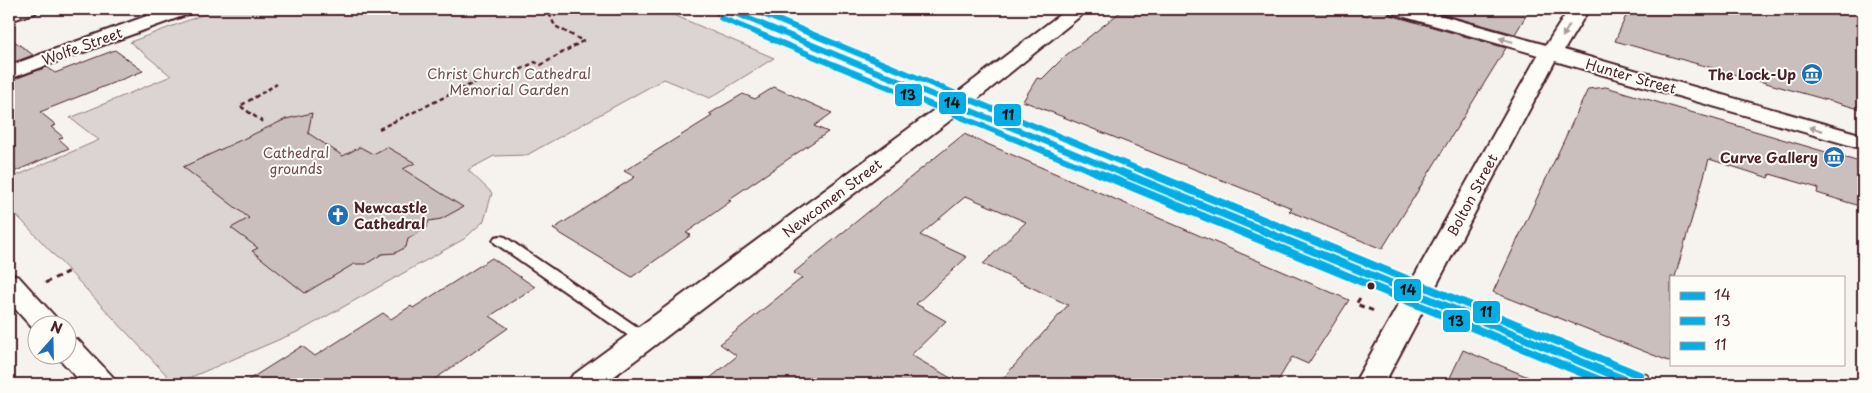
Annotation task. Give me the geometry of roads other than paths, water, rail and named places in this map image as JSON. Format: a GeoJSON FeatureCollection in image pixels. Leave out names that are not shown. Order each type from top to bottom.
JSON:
{"type":"FeatureCollection","features":[{"type":"Feature","properties":{"kind":"main road"},"geometry":{"type":"LineString","coordinates":[[725,9],[1636,384]]}},
{"type":"Feature","properties":{"kind":"street"},"geometry":{"type":"LineString","coordinates":[[9,15],[28,9]]}},
{"type":"Feature","properties":{"kind":"street","name":"Wolfe Street"},"geometry":{"type":"LineString","coordinates":[[9,74],[184,9]]}},
{"type":"Feature","properties":{"kind":"street","name":"Newcomen Street"},"geometry":{"type":"LineString","coordinates":[[583,384],[957,104],[1078,9]]}},
{"type":"Feature","properties":{"kind":"street","name":"Hunter Street"},"geometry":{"type":"LineString","coordinates":[[1398,9],[1863,142]]}},
{"type":"Feature","properties":{"kind":"street","name":"Bolton Street"},"geometry":{"type":"LineString","coordinates":[[1369,384],[1542,64],[1552,53],[1579,9]]}},
{"type":"Feature","properties":{"kind":"street"},"geometry":{"type":"LineString","coordinates":[[9,284],[38,316]]}},
{"type":"Feature","properties":{"kind":"street"},"geometry":{"type":"LineString","coordinates":[[78,359],[101,384]]}},
{"type":"Feature","properties":{"kind":"lane"},"geometry":{"type":"LineString","coordinates":[[500,240],[644,339]]}},
{"type":"Feature","properties":{"kind":"place","name":"The Lock-Up"},"geometry":{"type":"Point","coordinates":[1812,74]}},
{"type":"Feature","properties":{"kind":"place","name":"Curve Gallery"},"geometry":{"type":"Point","coordinates":[1834,157]}},
{"type":"Feature","properties":{"kind":"place","name":"Newcastle Cathedral"},"geometry":{"type":"Point","coordinates":[338,215]}},
{"type":"Feature","properties":{"kind":"park label","name":"Christ Church Cathedral Memorial Garden"},"geometry":{"type":"Point","coordinates":[509,82]}},
{"type":"Feature","properties":{"kind":"park label","name":"Cathedral grounds"},"geometry":{"type":"Point","coordinates":[296,160]}}]}
